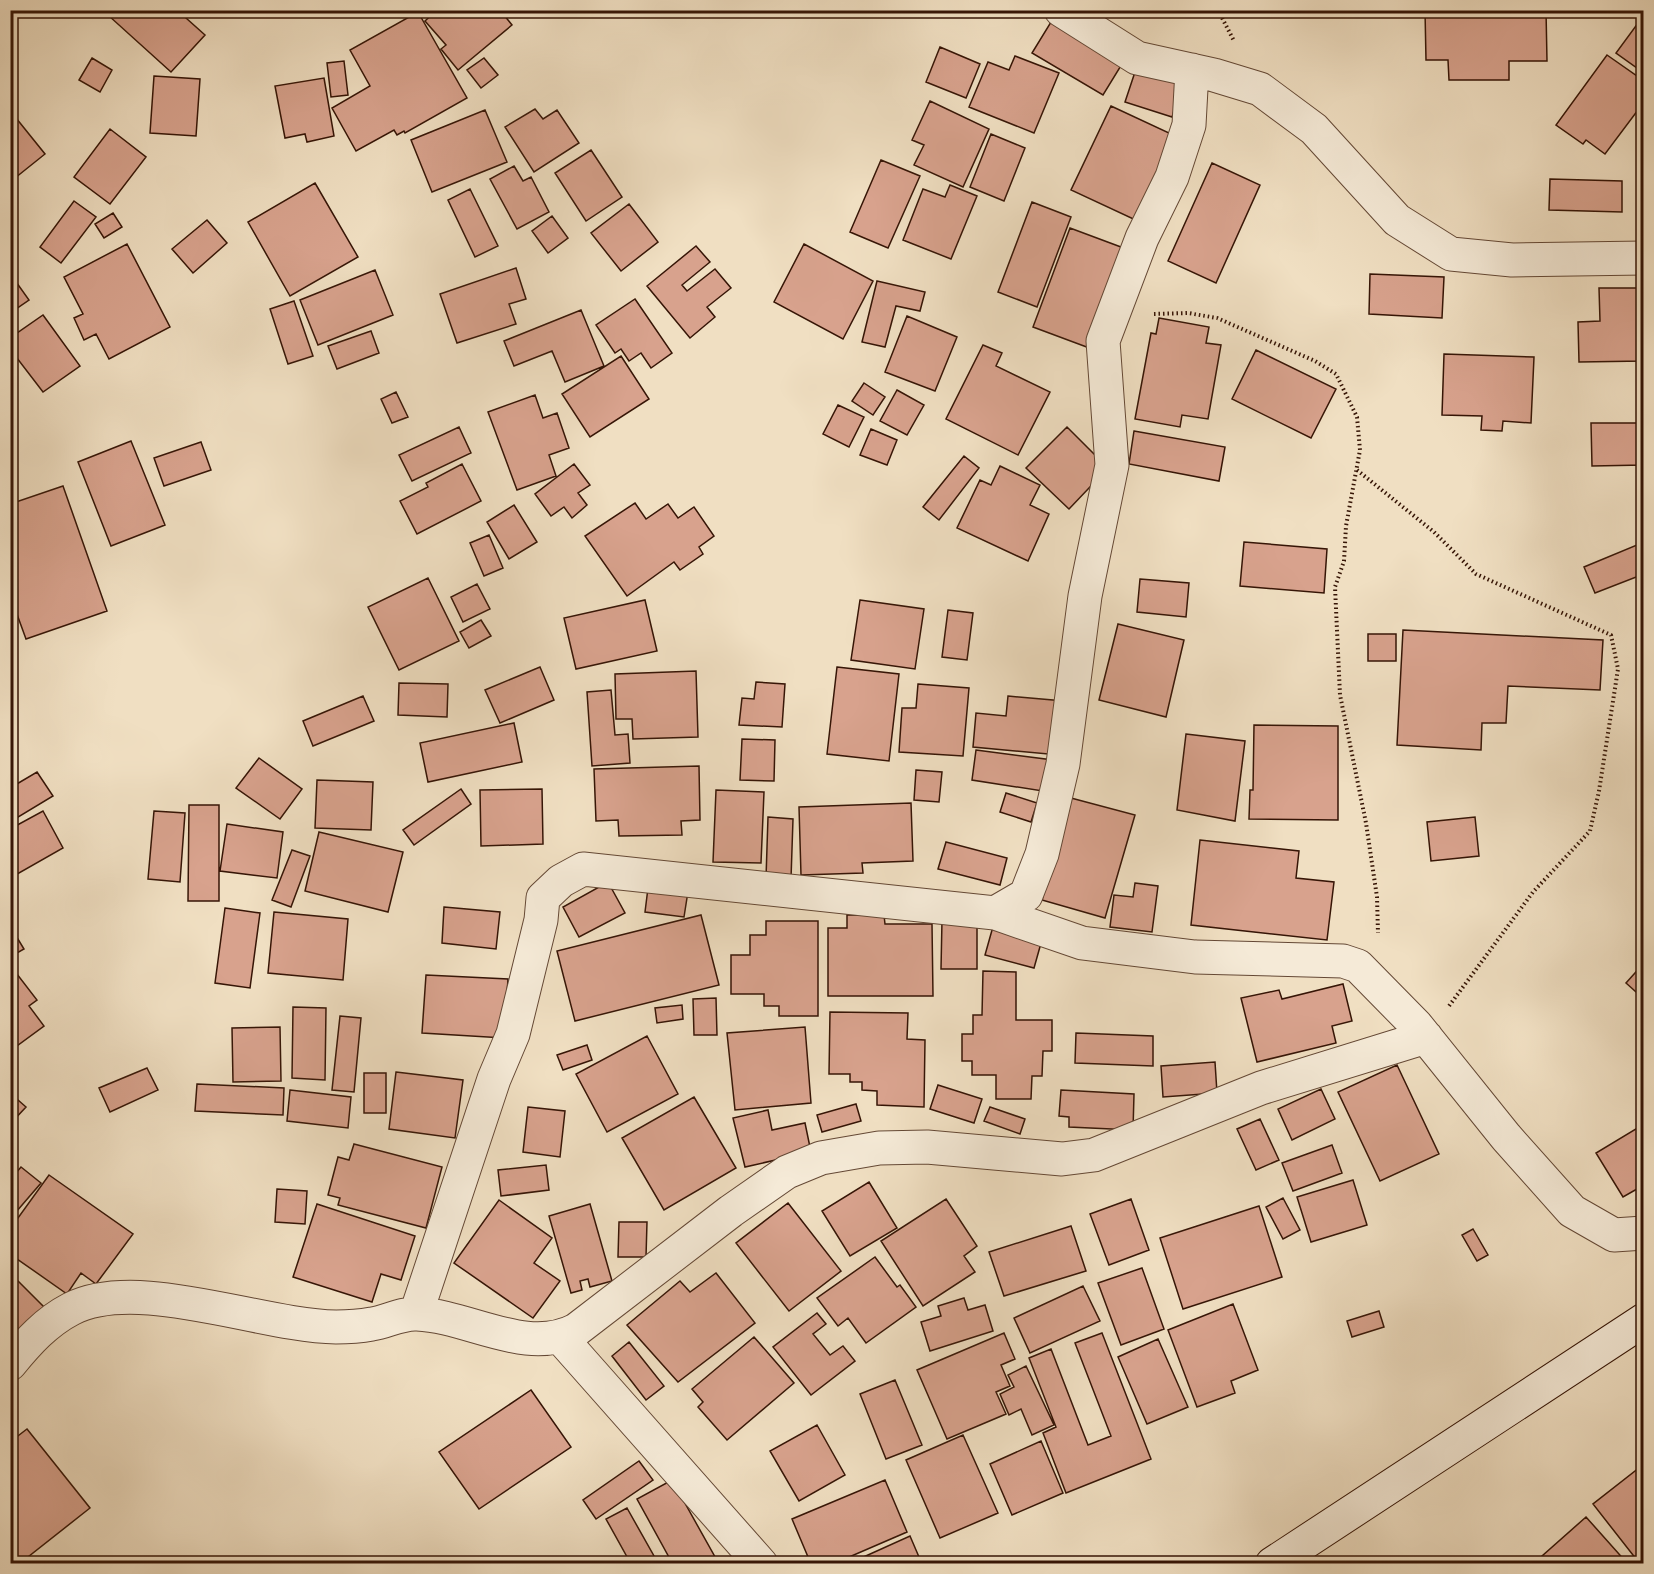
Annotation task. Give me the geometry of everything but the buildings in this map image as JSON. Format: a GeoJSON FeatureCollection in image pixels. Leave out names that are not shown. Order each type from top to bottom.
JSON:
{"type":"FeatureCollection","features":[{"type":"Feature","properties":{"kind":"street"},"geometry":{"type":"LineString","coordinates":[[1061,10],[1137,58],[1192,70],[1260,89],[1314,129],[1397,220],[1451,254],[1512,260],[1644,258]]}},
{"type":"Feature","properties":{"kind":"street"},"geometry":{"type":"LineString","coordinates":[[995,913],[1026,895],[1042,854],[1063,764],[1085,596],[1112,465],[1103,341],[1142,238],[1172,177],[1189,125],[1192,70]]}},
{"type":"Feature","properties":{"kind":"street"},"geometry":{"type":"LineString","coordinates":[[416,1314],[494,1079],[513,1034],[541,920],[543,898],[561,881],[583,868],[995,913],[1082,943],[1195,957],[1343,961],[1358,966],[1426,1037],[1506,1137],[1572,1211],[1614,1235],[1644,1233]]}},
{"type":"Feature","properties":{"kind":"street"},"geometry":{"type":"LineString","coordinates":[[10,1364],[36,1333],[72,1308],[121,1296],[175,1301],[269,1320],[336,1327],[372,1324],[416,1314],[536,1339],[561,1338],[576,1330],[731,1211],[787,1172],[821,1158],[879,1148],[927,1147],[1062,1159],[1094,1155],[1261,1088],[1426,1037]]}},
{"type":"Feature","properties":{"kind":"street"},"geometry":{"type":"LineString","coordinates":[[1272,1563],[1644,1320]]}},
{"type":"Feature","properties":{"kind":"street"},"geometry":{"type":"LineString","coordinates":[[561,1338],[761,1563]]}},
{"type":"Feature","properties":{"kind":"path"},"geometry":{"type":"LineString","coordinates":[[1103,341],[1154,314],[1188,313],[1217,318],[1315,361],[1336,374],[1357,417],[1360,450],[1346,526],[1344,561],[1335,587],[1340,695],[1366,823],[1377,897],[1380,988]]}},
{"type":"Feature","properties":{"kind":"path"},"geometry":{"type":"LineString","coordinates":[[1357,470],[1434,532],[1476,574],[1579,618],[1611,635],[1618,669],[1599,791],[1590,831],[1533,892],[1426,1037]]}}]}
